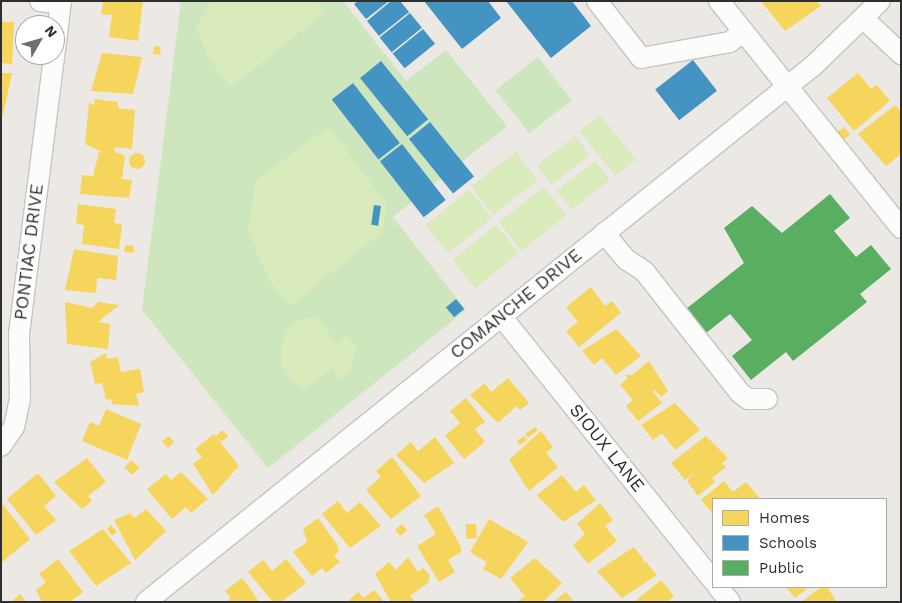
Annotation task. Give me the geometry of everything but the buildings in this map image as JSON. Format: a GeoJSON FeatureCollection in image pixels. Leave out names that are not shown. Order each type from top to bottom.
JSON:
{"type":"FeatureCollection","features":[{"type":"Feature","properties":{"kind":"street"},"geometry":{"type":"LineString","coordinates":[[40,1],[61,3]]}},
{"type":"Feature","properties":{"kind":"street"},"geometry":{"type":"LineString","coordinates":[[596,1],[641,58],[730,42],[743,31]]}},
{"type":"Feature","properties":{"kind":"street"},"geometry":{"type":"LineString","coordinates":[[719,1],[809,116],[823,127],[901,228]]}},
{"type":"Feature","properties":{"kind":"street","name":"COMANCHE DRIVE"},"geometry":{"type":"LineString","coordinates":[[146,602],[787,87],[866,20],[880,1]]}},
{"type":"Feature","properties":{"kind":"street"},"geometry":{"type":"LineString","coordinates":[[866,20],[901,54]]}},
{"type":"Feature","properties":{"kind":"street","name":"PONTIAC DRIVE"},"geometry":{"type":"LineString","coordinates":[[1,446],[14,427],[20,399],[19,334],[53,65]]}},
{"type":"Feature","properties":{"kind":"street"},"geometry":{"type":"LineString","coordinates":[[604,233],[627,260],[644,271],[740,393],[748,399],[767,399]]}},
{"type":"Feature","properties":{"kind":"street","name":"SIOUX LANE"},"geometry":{"type":"LineString","coordinates":[[501,316],[712,580]]}},
{"type":"Feature","properties":{"kind":"street"},"geometry":{"type":"LineString","coordinates":[[719,588],[730,602]]}},
{"type":"Feature","properties":{"kind":"green space"},"geometry":{"type":"Polygon","coordinates":[[[181,1],[343,1],[406,81],[446,50],[507,126],[393,217],[466,310],[268,468],[142,310],[181,1]]]}},
{"type":"Feature","properties":{"kind":"green space"},"geometry":{"type":"Polygon","coordinates":[[[211,1],[317,1],[325,12],[231,87],[210,61],[196,28],[211,1]]]}},
{"type":"Feature","properties":{"kind":"green space"},"geometry":{"type":"Polygon","coordinates":[[[538,57],[572,100],[529,134],[495,90],[538,57]]]}},
{"type":"Feature","properties":{"kind":"green space"},"geometry":{"type":"Polygon","coordinates":[[[600,115],[636,159],[616,176],[580,131],[600,115]]]}},
{"type":"Feature","properties":{"kind":"green space"},"geometry":{"type":"Polygon","coordinates":[[[328,126],[387,204],[383,232],[291,305],[270,282],[248,232],[255,182],[328,126]]]}},
{"type":"Feature","properties":{"kind":"green space"},"geometry":{"type":"Polygon","coordinates":[[[575,136],[590,155],[552,184],[537,166],[575,136]]]}},
{"type":"Feature","properties":{"kind":"green space"},"geometry":{"type":"Polygon","coordinates":[[[516,152],[538,181],[493,214],[471,186],[516,152]]]}},
{"type":"Feature","properties":{"kind":"green space"},"geometry":{"type":"Polygon","coordinates":[[[595,161],[610,180],[572,209],[557,191],[595,161]]]}},
{"type":"Feature","properties":{"kind":"green space"},"geometry":{"type":"Polygon","coordinates":[[[544,187],[566,215],[521,250],[499,222],[544,187]]]}},
{"type":"Feature","properties":{"kind":"green space"},"geometry":{"type":"Polygon","coordinates":[[[469,190],[492,218],[448,253],[425,225],[469,190]]]}},
{"type":"Feature","properties":{"kind":"green space"},"geometry":{"type":"Polygon","coordinates":[[[496,225],[519,253],[475,288],[452,260],[496,225]]]}},
{"type":"Feature","properties":{"kind":"green space"},"geometry":{"type":"Polygon","coordinates":[[[317,316],[337,344],[347,336],[356,347],[351,373],[339,380],[332,368],[304,389],[289,379],[281,363],[281,345],[288,330],[301,320],[317,316]]]}}]}
